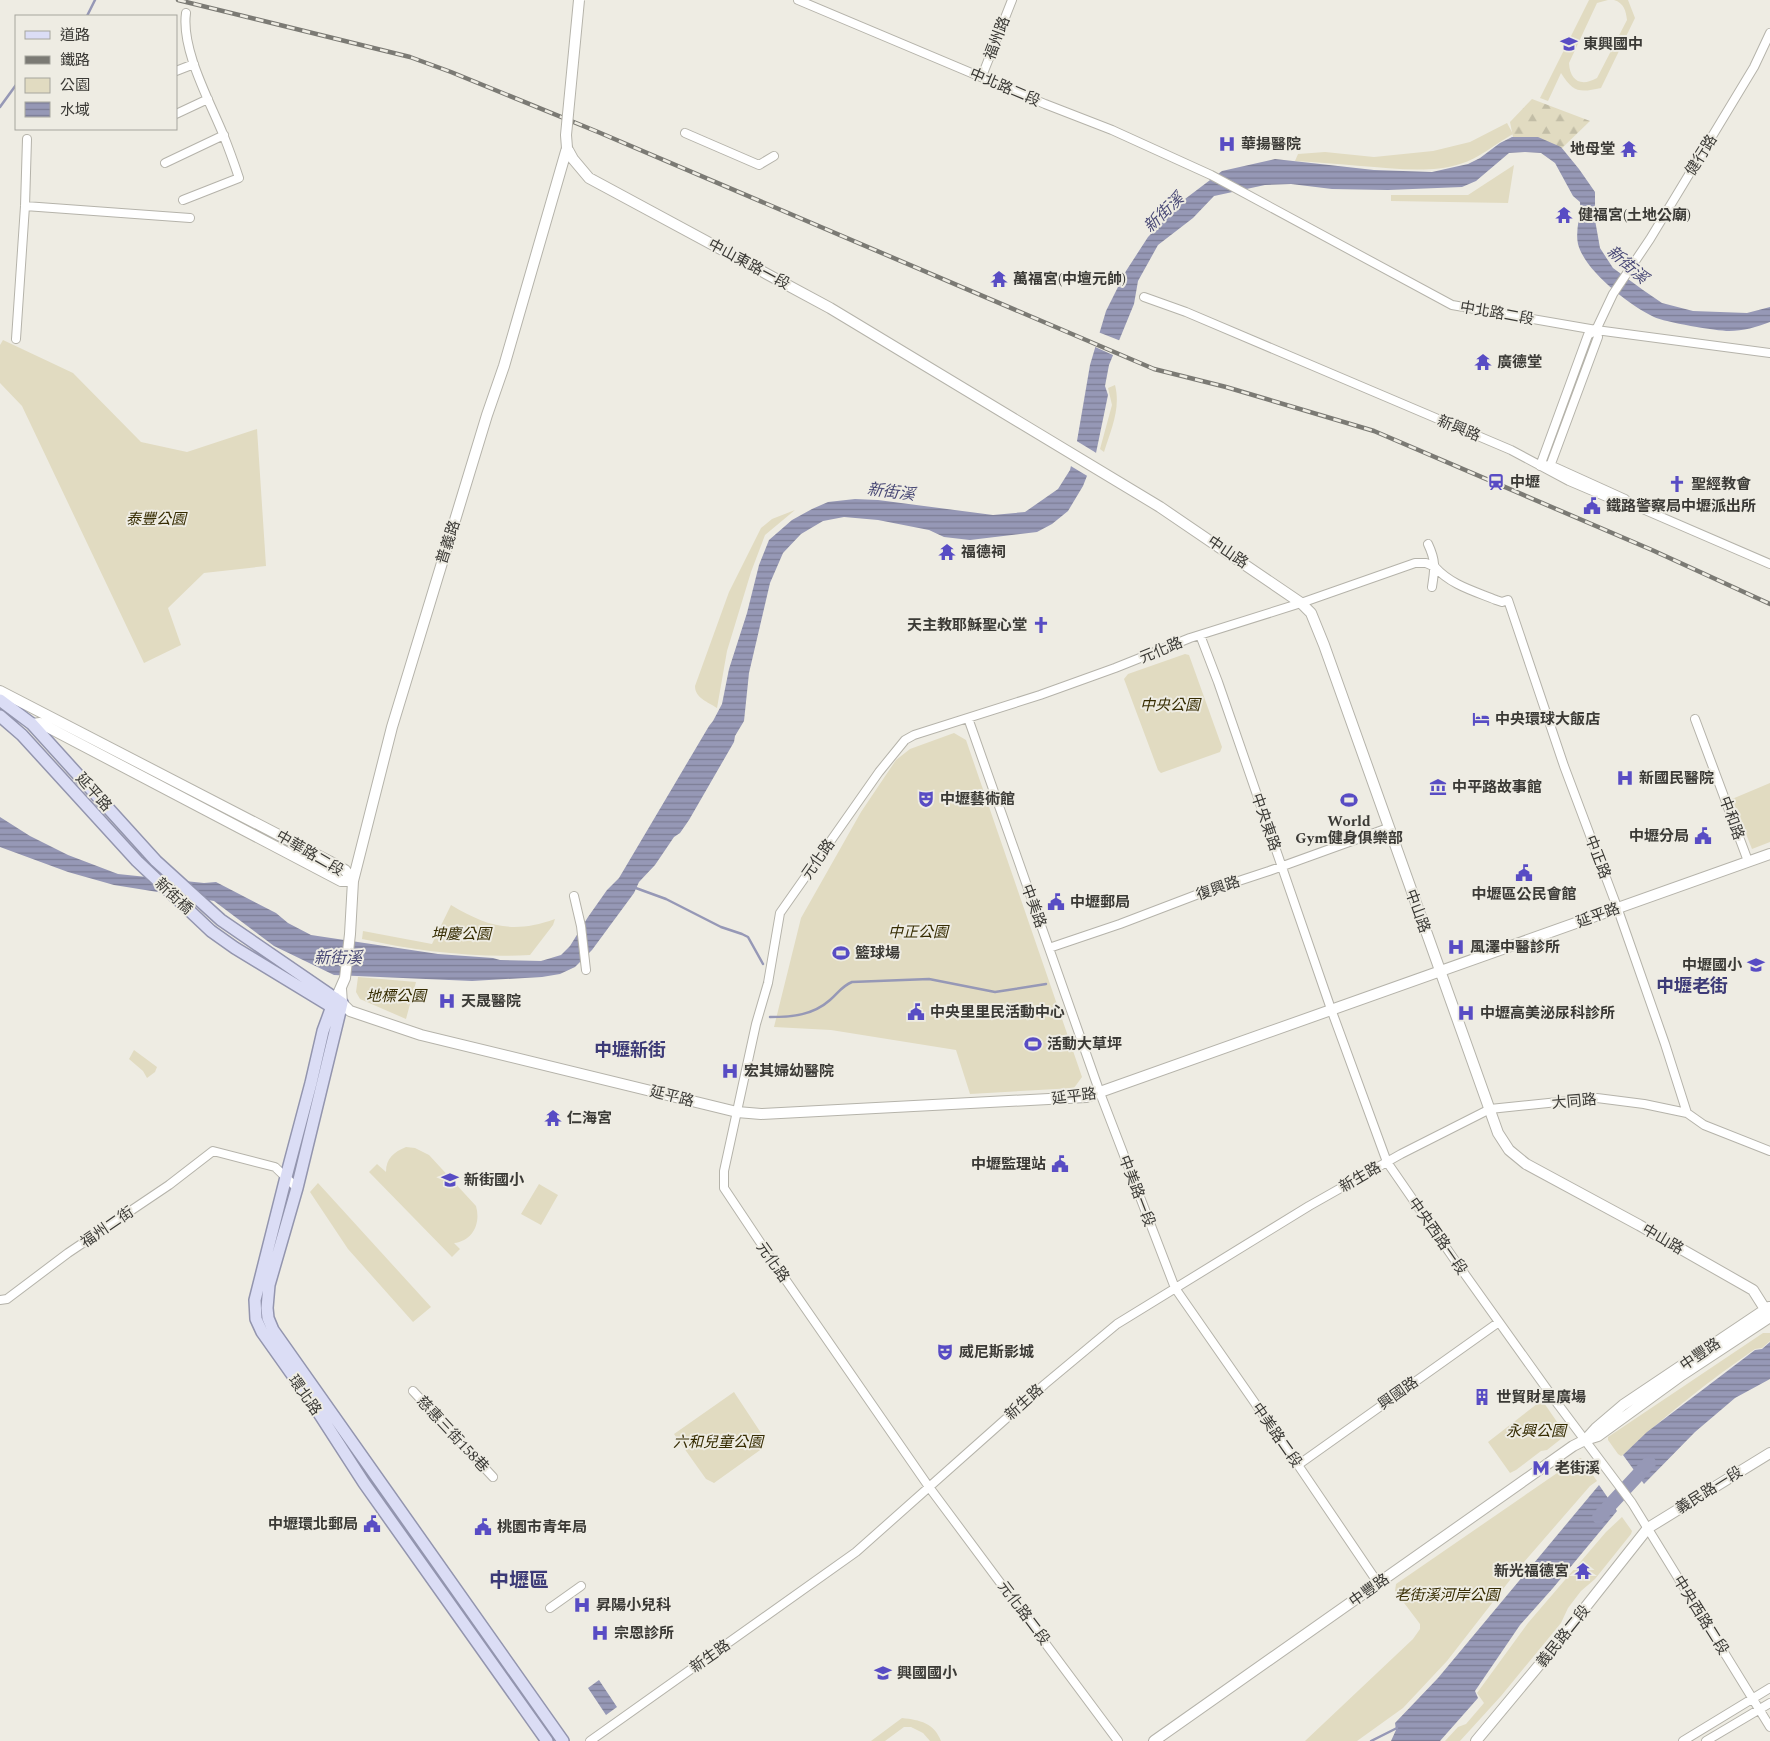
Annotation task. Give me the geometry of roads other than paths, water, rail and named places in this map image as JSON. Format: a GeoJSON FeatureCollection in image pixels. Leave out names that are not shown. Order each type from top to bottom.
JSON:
{"type":"FeatureCollection","features":[{"type":"Feature","properties":{"kind":"main road"},"geometry":{"type":"LineString","coordinates":[[566,148],[579,0]]}},
{"type":"Feature","properties":{"kind":"main road","name":"中山東路一段"},"geometry":{"type":"LineString","coordinates":[[566,148],[572,159],[589,178],[830,308],[1102,471]]}},
{"type":"Feature","properties":{"kind":"main road","name":"普義路"},"geometry":{"type":"LineString","coordinates":[[340,1004],[345,978],[353,881],[392,727],[487,415],[504,366],[566,148]]}},
{"type":"Feature","properties":{"kind":"main road","name":"中山路"},"geometry":{"type":"LineString","coordinates":[[1102,471],[1160,507],[1301,603],[1311,613],[1498,1133],[1509,1150],[1526,1164],[1639,1225],[1753,1290],[1769,1312]]}},
{"type":"Feature","properties":{"kind":"main road","name":"中華路二段"},"geometry":{"type":"LineString","coordinates":[[0,691],[330,861],[345,870],[353,881]]}},
{"type":"Feature","properties":{"kind":"main road","name":"中華路二段"},"geometry":{"type":"LineString","coordinates":[[0,700],[32,724],[40,723],[341,881],[353,881]]}},
{"type":"Feature","properties":{"kind":"main road"},"geometry":{"type":"LineString","coordinates":[[0,716],[22,734]]}},
{"type":"Feature","properties":{"kind":"main road","name":"延平路"},"geometry":{"type":"LineString","coordinates":[[32,724],[156,861]]}},
{"type":"Feature","properties":{"kind":"main road","name":"延平路"},"geometry":{"type":"LineString","coordinates":[[22,734],[137,861]]}},
{"type":"Feature","properties":{"kind":"main road","name":"延平路"},"geometry":{"type":"LineString","coordinates":[[211,931],[235,948],[340,1004],[421,1035],[737,1112],[771,1114],[1086,1097],[1770,854]]}},
{"type":"Feature","properties":{"kind":"main road","name":"新街橋"},"geometry":{"type":"LineString","coordinates":[[137,861],[211,931]]}},
{"type":"Feature","properties":{"kind":"main road","name":"新街橋"},"geometry":{"type":"LineString","coordinates":[[156,861],[221,920]]}},
{"type":"Feature","properties":{"kind":"main road","name":"延平路"},"geometry":{"type":"LineString","coordinates":[[221,920],[340,1004]]}},
{"type":"Feature","properties":{"kind":"main road","name":"環北路"},"geometry":{"type":"LineString","coordinates":[[340,1004],[323,1031],[255,1300],[256,1319],[276,1354],[313,1404],[364,1484],[408,1543],[547,1741]]}},
{"type":"Feature","properties":{"kind":"main road","name":"環北路"},"geometry":{"type":"LineString","coordinates":[[340,1004],[297,1188],[269,1285],[268,1318],[273,1330],[564,1741]]}},
{"type":"Feature","properties":{"kind":"main road","name":"中豐路"},"geometry":{"type":"LineString","coordinates":[[1154,1741],[1573,1446],[1585,1440],[1623,1405],[1769,1312]]}},
{"type":"Feature","properties":{"kind":"main road","name":"義民路一段"},"geometry":{"type":"LineString","coordinates":[[1648,1528],[1770,1453]]}},
{"type":"Feature","properties":{"kind":"main road","name":"義民路二段"},"geometry":{"type":"LineString","coordinates":[[1476,1741],[1561,1639],[1648,1528]]}},
{"type":"Feature","properties":{"kind":"street","name":"中北路二段"},"geometry":{"type":"LineString","coordinates":[[798,0],[948,64],[982,76],[1045,104],[1112,130],[1211,175],[1452,304],[1596,330],[1770,352]]}},
{"type":"Feature","properties":{"kind":"street","name":"福州路"},"geometry":{"type":"LineString","coordinates":[[982,76],[1012,0]]}},
{"type":"Feature","properties":{"kind":"street"},"geometry":{"type":"LineString","coordinates":[[183,200],[239,178],[224,135],[180,26],[186,13]]}},
{"type":"Feature","properties":{"kind":"street","name":"健行路"},"geometry":{"type":"LineString","coordinates":[[1596,330],[1615,292],[1650,239],[1754,67],[1770,33]]}},
{"type":"Feature","properties":{"kind":"street"},"geometry":{"type":"LineString","coordinates":[[178,70],[194,64]]}},
{"type":"Feature","properties":{"kind":"street"},"geometry":{"type":"LineString","coordinates":[[178,113],[208,99]]}},
{"type":"Feature","properties":{"kind":"street"},"geometry":{"type":"LineString","coordinates":[[685,133],[759,165],[774,156]]}},
{"type":"Feature","properties":{"kind":"street"},"geometry":{"type":"LineString","coordinates":[[165,163],[224,135]]}},
{"type":"Feature","properties":{"kind":"street"},"geometry":{"type":"LineString","coordinates":[[16,339],[25,206],[27,139]]}},
{"type":"Feature","properties":{"kind":"street"},"geometry":{"type":"LineString","coordinates":[[25,206],[190,218]]}},
{"type":"Feature","properties":{"kind":"street","name":"新興路"},"geometry":{"type":"LineString","coordinates":[[1144,297],[1186,312],[1511,450],[1540,466],[1549,468],[1623,504],[1628,502],[1770,564]]}},
{"type":"Feature","properties":{"kind":"street"},"geometry":{"type":"LineString","coordinates":[[1540,466],[1584,343],[1588,335],[1596,330],[1598,337],[1549,468]]}},
{"type":"Feature","properties":{"kind":"street"},"geometry":{"type":"LineString","coordinates":[[1428,544],[1433,555],[1435,567],[1432,586]]}},
{"type":"Feature","properties":{"kind":"street","name":"元化路"},"geometry":{"type":"LineString","coordinates":[[929,1487],[724,1188],[724,1171],[756,1024],[768,983],[780,913],[879,772],[905,740],[914,735],[1115,668],[1200,635],[1301,603],[1415,563],[1426,563],[1435,567]]}},
{"type":"Feature","properties":{"kind":"street","name":"中正路"},"geometry":{"type":"LineString","coordinates":[[1435,567],[1444,577],[1455,583],[1502,602],[1508,600],[1564,766],[1617,907],[1665,1044],[1687,1113]]}},
{"type":"Feature","properties":{"kind":"street","name":"中央東路"},"geometry":{"type":"LineString","coordinates":[[1200,635],[1331,1009]]}},
{"type":"Feature","properties":{"kind":"street","name":"中美路"},"geometry":{"type":"LineString","coordinates":[[968,718],[1100,1093]]}},
{"type":"Feature","properties":{"kind":"street","name":"中和路"},"geometry":{"type":"LineString","coordinates":[[1696,719],[1748,861]]}},
{"type":"Feature","properties":{"kind":"street"},"geometry":{"type":"LineString","coordinates":[[22,734],[32,724]]}},
{"type":"Feature","properties":{"kind":"street","name":"復興路"},"geometry":{"type":"LineString","coordinates":[[1049,948],[1388,828]]}},
{"type":"Feature","properties":{"kind":"street"},"geometry":{"type":"LineString","coordinates":[[574,896],[581,926],[586,970]]}},
{"type":"Feature","properties":{"kind":"street","name":"中央西路一段"},"geometry":{"type":"LineString","coordinates":[[1331,1009],[1388,1162],[1499,1322],[1585,1440]]}},
{"type":"Feature","properties":{"kind":"street","name":"中美路一段"},"geometry":{"type":"LineString","coordinates":[[1100,1093],[1174,1288]]}},
{"type":"Feature","properties":{"kind":"street","name":"大同路"},"geometry":{"type":"LineString","coordinates":[[1490,1109],[1597,1098],[1644,1104],[1687,1113]]}},
{"type":"Feature","properties":{"kind":"street","name":"新生路"},"geometry":{"type":"LineString","coordinates":[[590,1741],[856,1552],[1095,1341],[1117,1324],[1261,1234],[1388,1162],[1490,1109]]}},
{"type":"Feature","properties":{"kind":"street"},"geometry":{"type":"LineString","coordinates":[[1687,1113],[1704,1125],[1770,1151]]}},
{"type":"Feature","properties":{"kind":"street","name":"福州二街"},"geometry":{"type":"LineString","coordinates":[[0,1300],[7,1298],[213,1152],[275,1167],[286,1177]]}},
{"type":"Feature","properties":{"kind":"street"},"geometry":{"type":"LineString","coordinates":[[286,1177],[297,1188]]}},
{"type":"Feature","properties":{"kind":"street","name":"中美路二段"},"geometry":{"type":"LineString","coordinates":[[1174,1288],[1298,1464],[1378,1583]]}},
{"type":"Feature","properties":{"kind":"street","name":"興國路"},"geometry":{"type":"LineString","coordinates":[[1298,1464],[1499,1322]]}},
{"type":"Feature","properties":{"kind":"street","name":"慈惠三街158巷"},"geometry":{"type":"LineString","coordinates":[[413,1391],[493,1477]]}},
{"type":"Feature","properties":{"kind":"street","name":"中央西路二段"},"geometry":{"type":"LineString","coordinates":[[1585,1440],[1632,1503],[1770,1727]]}},
{"type":"Feature","properties":{"kind":"street","name":"元化路二段"},"geometry":{"type":"LineString","coordinates":[[929,1487],[1118,1741]]}},
{"type":"Feature","properties":{"kind":"street"},"geometry":{"type":"LineString","coordinates":[[408,1543],[418,1535]]}},
{"type":"Feature","properties":{"kind":"street"},"geometry":{"type":"LineString","coordinates":[[550,1608],[581,1586]]}},
{"type":"Feature","properties":{"kind":"street"},"geometry":{"type":"LineString","coordinates":[[487,1654],[497,1647]]}},
{"type":"Feature","properties":{"kind":"street"},"geometry":{"type":"LineString","coordinates":[[1683,1741],[1770,1688]]}},
{"type":"Feature","properties":{"kind":"street"},"geometry":{"type":"LineString","coordinates":[[1706,1741],[1770,1703]]}},
{"type":"Feature","properties":{"kind":"water","name":"新街溪"},"geometry":{"type":"Polygon","coordinates":[[[1512,137],[1538,137],[1561,147],[1595,192],[1595,220],[1600,248],[1613,268],[1643,290],[1662,303],[1693,311],[1747,313],[1770,307],[1770,322],[1734,331],[1691,326],[1654,317],[1621,296],[1599,276],[1582,254],[1577,239],[1580,202],[1573,196],[1555,163],[1541,153],[1509,153],[1476,181],[1462,187],[1388,190],[1332,189],[1291,184],[1265,185],[1214,196],[1193,218],[1158,245],[1138,281],[1134,304],[1109,365],[1105,386],[1108,395],[1096,453],[1083,486],[1068,511],[1052,524],[1037,532],[970,540],[944,537],[929,530],[878,520],[844,517],[823,521],[801,534],[783,553],[770,583],[749,673],[744,721],[735,736],[734,742],[680,833],[674,837],[655,865],[639,882],[634,893],[592,950],[575,967],[560,974],[542,977],[472,981],[334,975],[274,946],[214,901],[114,885],[68,872],[0,847],[0,817],[30,836],[68,855],[118,874],[204,883],[216,882],[276,913],[288,923],[311,935],[438,954],[500,960],[541,961],[561,955],[570,946],[607,890],[619,878],[713,721],[722,704],[729,669],[747,613],[759,565],[769,540],[792,520],[828,502],[855,499],[878,500],[993,515],[1025,512],[1058,489],[1070,470],[1090,365],[1106,311],[1126,271],[1148,237],[1185,199],[1222,171],[1275,159],[1374,170],[1432,172],[1468,164],[1512,137]]]}},
{"type":"Feature","properties":{"kind":"water"},"geometry":{"type":"Polygon","coordinates":[[[1770,1342],[1770,1379],[1735,1398],[1695,1432],[1644,1484],[1623,1455],[1647,1432],[1755,1350],[1762,1349],[1770,1342]]]}},
{"type":"Feature","properties":{"kind":"water"},"geometry":{"type":"Polygon","coordinates":[[[1599,1485],[1617,1511],[1520,1625],[1475,1691],[1478,1698],[1440,1741],[1391,1741],[1396,1730],[1395,1723],[1438,1678],[1599,1485]]]}},
{"type":"Feature","properties":{"kind":"water"},"geometry":{"type":"Polygon","coordinates":[[[599,1680],[617,1707],[606,1715],[588,1688],[599,1680]]]}},
{"type":"Feature","properties":{"kind":"waterway"},"geometry":{"type":"LineString","coordinates":[[88,15],[95,0]]}},
{"type":"Feature","properties":{"kind":"waterway"},"geometry":{"type":"LineString","coordinates":[[0,107],[15,86]]}},
{"type":"Feature","properties":{"kind":"waterway"},"geometry":{"type":"LineString","coordinates":[[633,887],[666,899],[721,927],[748,937],[763,964]]}},
{"type":"Feature","properties":{"kind":"waterway"},"geometry":{"type":"LineString","coordinates":[[770,1017],[795,1016],[810,1012],[823,1005],[852,982],[929,979],[995,992],[1046,984]]}},
{"type":"Feature","properties":{"kind":"waterway","name":"老街溪"},"geometry":{"type":"LineString","coordinates":[[1599,1517],[1649,1463]]}},
{"type":"Feature","properties":{"kind":"waterway"},"geometry":{"type":"LineString","coordinates":[[1371,1741],[1397,1728]]}},
{"type":"Feature","properties":{"kind":"railway"},"geometry":{"type":"LineString","coordinates":[[178,0],[410,57],[451,72],[598,132],[1154,369],[1226,387],[1374,431],[1652,550],[1770,604]]}},
{"type":"Feature","properties":{"kind":"place","name":"東興國中"},"geometry":{"type":"Point","coordinates":[1569,44]}},
{"type":"Feature","properties":{"kind":"place","name":"華揚醫院"},"geometry":{"type":"Point","coordinates":[1227,144]}},
{"type":"Feature","properties":{"kind":"place","name":"地母堂"},"geometry":{"type":"Point","coordinates":[1629,149]}},
{"type":"Feature","properties":{"kind":"place","name":"健福宮(土地公廟)"},"geometry":{"type":"Point","coordinates":[1564,215]}},
{"type":"Feature","properties":{"kind":"place","name":"萬福宮(中壇元帥)"},"geometry":{"type":"Point","coordinates":[999,279]}},
{"type":"Feature","properties":{"kind":"place","name":"廣德堂"},"geometry":{"type":"Point","coordinates":[1483,362]}},
{"type":"Feature","properties":{"kind":"place","name":"中壢"},"geometry":{"type":"Point","coordinates":[1496,482]}},
{"type":"Feature","properties":{"kind":"place","name":"聖經教會"},"geometry":{"type":"Point","coordinates":[1677,484]}},
{"type":"Feature","properties":{"kind":"place","name":"鐵路警察局中壢派出所"},"geometry":{"type":"Point","coordinates":[1592,506]}},
{"type":"Feature","properties":{"kind":"place","name":"福德祠"},"geometry":{"type":"Point","coordinates":[947,552]}},
{"type":"Feature","properties":{"kind":"place","name":"天主教耶穌聖心堂"},"geometry":{"type":"Point","coordinates":[1041,625]}},
{"type":"Feature","properties":{"kind":"place","name":"中央環球大飯店"},"geometry":{"type":"Point","coordinates":[1481,719]}},
{"type":"Feature","properties":{"kind":"place","name":"新國民醫院"},"geometry":{"type":"Point","coordinates":[1625,778]}},
{"type":"Feature","properties":{"kind":"place","name":"中平路故事館"},"geometry":{"type":"Point","coordinates":[1438,787]}},
{"type":"Feature","properties":{"kind":"place","name":"中壢藝術館"},"geometry":{"type":"Point","coordinates":[926,799]}},
{"type":"Feature","properties":{"kind":"place","name":"World Gym健身俱樂部"},"geometry":{"type":"Point","coordinates":[1349,800]}},
{"type":"Feature","properties":{"kind":"place","name":"中壢分局"},"geometry":{"type":"Point","coordinates":[1703,836]}},
{"type":"Feature","properties":{"kind":"place","name":"中壢區公民會館"},"geometry":{"type":"Point","coordinates":[1524,873]}},
{"type":"Feature","properties":{"kind":"place","name":"中壢郵局"},"geometry":{"type":"Point","coordinates":[1056,902]}},
{"type":"Feature","properties":{"kind":"place","name":"風澤中醫診所"},"geometry":{"type":"Point","coordinates":[1456,947]}},
{"type":"Feature","properties":{"kind":"place","name":"籃球場"},"geometry":{"type":"Point","coordinates":[841,953]}},
{"type":"Feature","properties":{"kind":"place","name":"中壢國小"},"geometry":{"type":"Point","coordinates":[1756,965]}},
{"type":"Feature","properties":{"kind":"place","name":"天晟醫院"},"geometry":{"type":"Point","coordinates":[447,1001]}},
{"type":"Feature","properties":{"kind":"place","name":"中央里里民活動中心"},"geometry":{"type":"Point","coordinates":[916,1012]}},
{"type":"Feature","properties":{"kind":"place","name":"中壢高美泌尿科診所"},"geometry":{"type":"Point","coordinates":[1466,1013]}},
{"type":"Feature","properties":{"kind":"place","name":"活動大草坪"},"geometry":{"type":"Point","coordinates":[1033,1044]}},
{"type":"Feature","properties":{"kind":"place","name":"宏其婦幼醫院"},"geometry":{"type":"Point","coordinates":[730,1071]}},
{"type":"Feature","properties":{"kind":"place","name":"仁海宮"},"geometry":{"type":"Point","coordinates":[553,1118]}},
{"type":"Feature","properties":{"kind":"place","name":"中壢監理站"},"geometry":{"type":"Point","coordinates":[1060,1164]}},
{"type":"Feature","properties":{"kind":"place","name":"新街國小"},"geometry":{"type":"Point","coordinates":[450,1180]}},
{"type":"Feature","properties":{"kind":"place","name":"威尼斯影城"},"geometry":{"type":"Point","coordinates":[945,1352]}},
{"type":"Feature","properties":{"kind":"place","name":"世貿財星廣場"},"geometry":{"type":"Point","coordinates":[1482,1397]}},
{"type":"Feature","properties":{"kind":"place","name":"老街溪"},"geometry":{"type":"Point","coordinates":[1541,1468]}},
{"type":"Feature","properties":{"kind":"place","name":"中壢環北郵局"},"geometry":{"type":"Point","coordinates":[372,1524]}},
{"type":"Feature","properties":{"kind":"place","name":"桃園市青年局"},"geometry":{"type":"Point","coordinates":[483,1527]}},
{"type":"Feature","properties":{"kind":"place","name":"新光福德宮"},"geometry":{"type":"Point","coordinates":[1583,1571]}},
{"type":"Feature","properties":{"kind":"place","name":"昇陽小兒科"},"geometry":{"type":"Point","coordinates":[582,1605]}},
{"type":"Feature","properties":{"kind":"place","name":"宗恩診所"},"geometry":{"type":"Point","coordinates":[600,1633]}},
{"type":"Feature","properties":{"kind":"place","name":"興國國小"},"geometry":{"type":"Point","coordinates":[883,1673]}},
{"type":"Feature","properties":{"kind":"district","name":"中壢老街"},"geometry":{"type":"Point","coordinates":[1692,986]}},
{"type":"Feature","properties":{"kind":"district","name":"中壢新街"},"geometry":{"type":"Point","coordinates":[630,1050]}},
{"type":"Feature","properties":{"kind":"district","name":"中壢區"},"geometry":{"type":"Point","coordinates":[519,1580]}},
{"type":"Feature","properties":{"kind":"park label","name":"泰豐公園"},"geometry":{"type":"Point","coordinates":[156,519]}},
{"type":"Feature","properties":{"kind":"park label","name":"中央公園"},"geometry":{"type":"Point","coordinates":[1170,705]}},
{"type":"Feature","properties":{"kind":"park label","name":"中正公園"},"geometry":{"type":"Point","coordinates":[918,932]}},
{"type":"Feature","properties":{"kind":"park label","name":"坤慶公園"},"geometry":{"type":"Point","coordinates":[461,934]}},
{"type":"Feature","properties":{"kind":"park label","name":"地標公園"},"geometry":{"type":"Point","coordinates":[396,996]}},
{"type":"Feature","properties":{"kind":"park label","name":"永興公園"},"geometry":{"type":"Point","coordinates":[1536,1431]}},
{"type":"Feature","properties":{"kind":"park label","name":"六和兒童公園"},"geometry":{"type":"Point","coordinates":[718,1442]}},
{"type":"Feature","properties":{"kind":"park label","name":"老街溪河岸公園"},"geometry":{"type":"Point","coordinates":[1447,1595]}}]}
